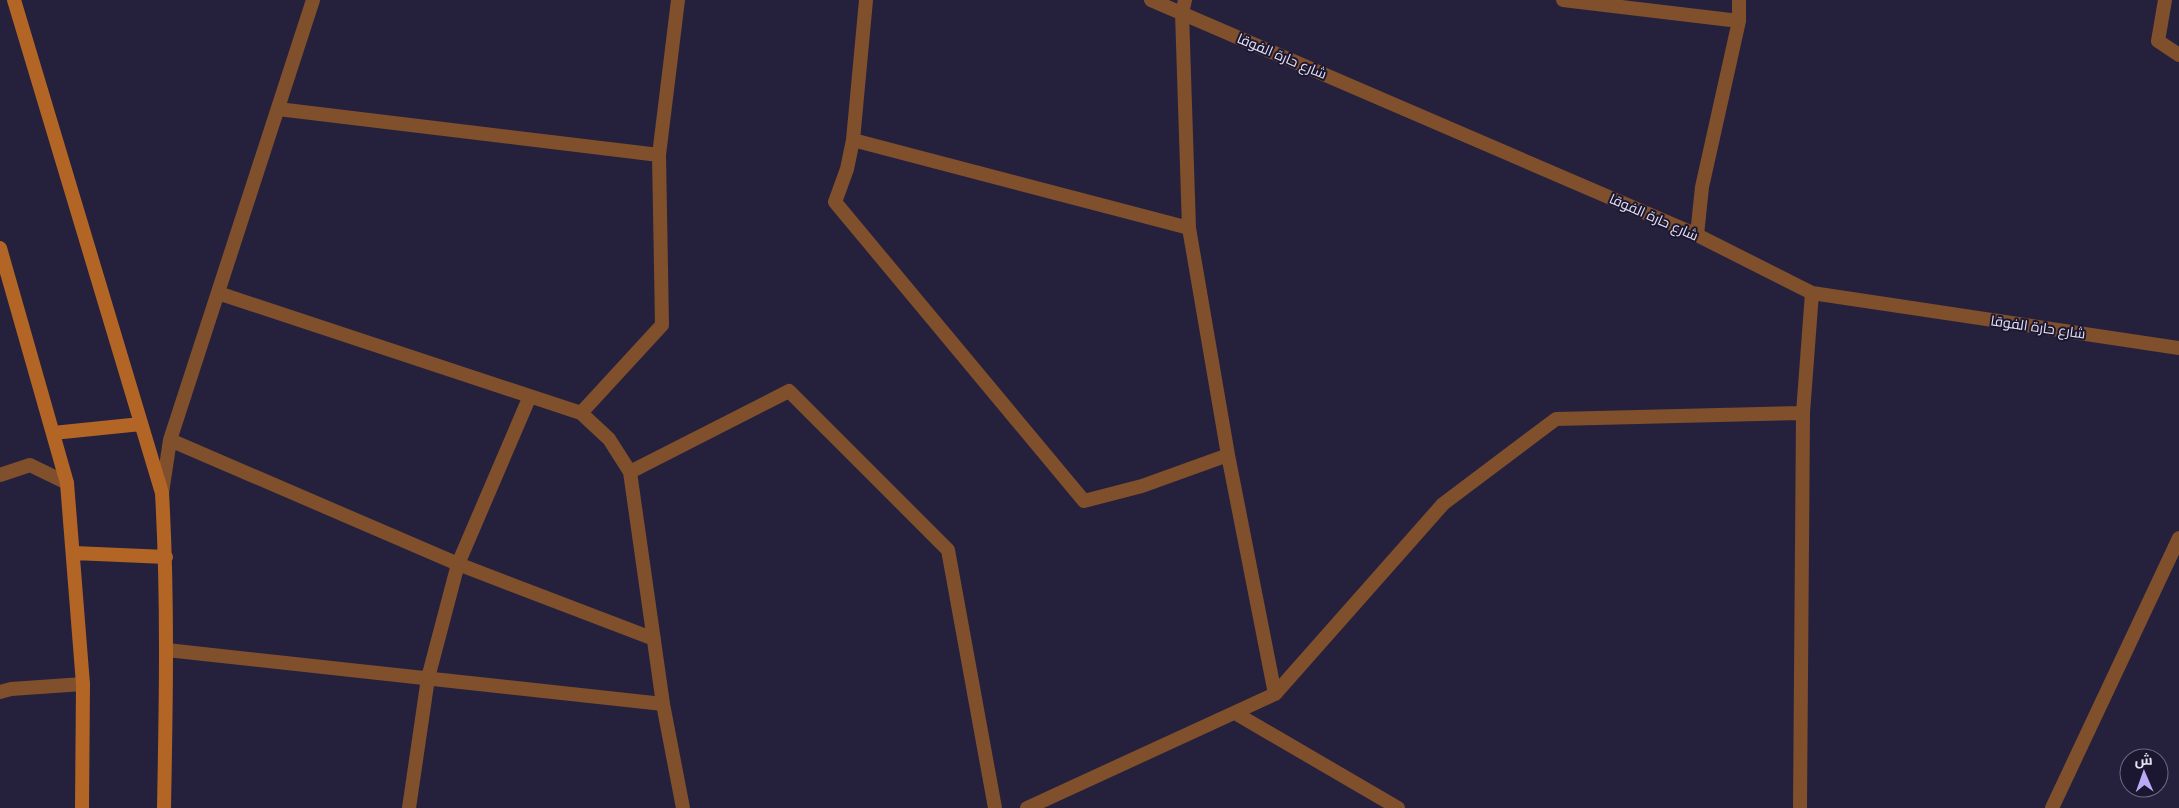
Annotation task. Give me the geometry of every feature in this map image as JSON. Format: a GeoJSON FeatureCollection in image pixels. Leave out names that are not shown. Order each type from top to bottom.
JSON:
{"type":"FeatureCollection","features":[{"type":"Feature","properties":{"kind":"main road"},"geometry":{"type":"LineString","coordinates":[[14,0],[162,493],[166,557],[167,650],[164,808]]}},
{"type":"Feature","properties":{"kind":"main road"},"geometry":{"type":"LineString","coordinates":[[0,248],[67,483],[84,684],[82,808]]}},
{"type":"Feature","properties":{"kind":"main road"},"geometry":{"type":"LineString","coordinates":[[53,433],[142,424]]}},
{"type":"Feature","properties":{"kind":"main road"},"geometry":{"type":"LineString","coordinates":[[74,553],[166,557]]}},
{"type":"Feature","properties":{"kind":"street"},"geometry":{"type":"LineString","coordinates":[[162,493],[170,440],[313,0]]}},
{"type":"Feature","properties":{"kind":"street"},"geometry":{"type":"LineString","coordinates":[[581,413],[662,325],[659,155],[678,0]]}},
{"type":"Feature","properties":{"kind":"street"},"geometry":{"type":"LineString","coordinates":[[866,0],[852,140],[847,169],[835,202],[1084,500],[1142,486],[1228,456]]}},
{"type":"Feature","properties":{"kind":"street","name":"شارع حارة الفوقا"},"geometry":{"type":"LineString","coordinates":[[1151,0],[1183,7],[1697,235],[1812,294],[2179,348]]}},
{"type":"Feature","properties":{"kind":"street"},"geometry":{"type":"LineString","coordinates":[[1563,0],[1739,21]]}},
{"type":"Feature","properties":{"kind":"street"},"geometry":{"type":"LineString","coordinates":[[1697,235],[1702,187],[1739,21],[1739,0]]}},
{"type":"Feature","properties":{"kind":"street"},"geometry":{"type":"LineString","coordinates":[[2165,0],[2158,41],[2179,55]]}},
{"type":"Feature","properties":{"kind":"street"},"geometry":{"type":"LineString","coordinates":[[1183,7],[1189,228],[1228,456],[1275,694]]}},
{"type":"Feature","properties":{"kind":"street"},"geometry":{"type":"LineString","coordinates":[[278,109],[659,155]]}},
{"type":"Feature","properties":{"kind":"street"},"geometry":{"type":"LineString","coordinates":[[852,140],[1189,228]]}},
{"type":"Feature","properties":{"kind":"street"},"geometry":{"type":"LineString","coordinates":[[218,293],[581,413],[609,439],[630,472],[663,704],[683,808]]}},
{"type":"Feature","properties":{"kind":"street"},"geometry":{"type":"LineString","coordinates":[[1800,808],[1803,413],[1812,294]]}},
{"type":"Feature","properties":{"kind":"street"},"geometry":{"type":"LineString","coordinates":[[630,472],[788,391],[948,550],[995,808]]}},
{"type":"Feature","properties":{"kind":"street"},"geometry":{"type":"LineString","coordinates":[[409,808],[428,678],[458,564],[530,396]]}},
{"type":"Feature","properties":{"kind":"street"},"geometry":{"type":"LineString","coordinates":[[1027,808],[1275,694],[1443,504],[1556,419],[1803,413]]}},
{"type":"Feature","properties":{"kind":"street"},"geometry":{"type":"LineString","coordinates":[[170,440],[458,564],[654,639]]}},
{"type":"Feature","properties":{"kind":"street"},"geometry":{"type":"LineString","coordinates":[[0,475],[30,465],[67,483]]}},
{"type":"Feature","properties":{"kind":"street"},"geometry":{"type":"LineString","coordinates":[[2052,808],[2179,538]]}},
{"type":"Feature","properties":{"kind":"street"},"geometry":{"type":"LineString","coordinates":[[167,650],[663,704]]}},
{"type":"Feature","properties":{"kind":"street"},"geometry":{"type":"LineString","coordinates":[[0,692],[11,689],[84,684]]}},
{"type":"Feature","properties":{"kind":"street"},"geometry":{"type":"LineString","coordinates":[[1236,713],[1398,808]]}}]}
